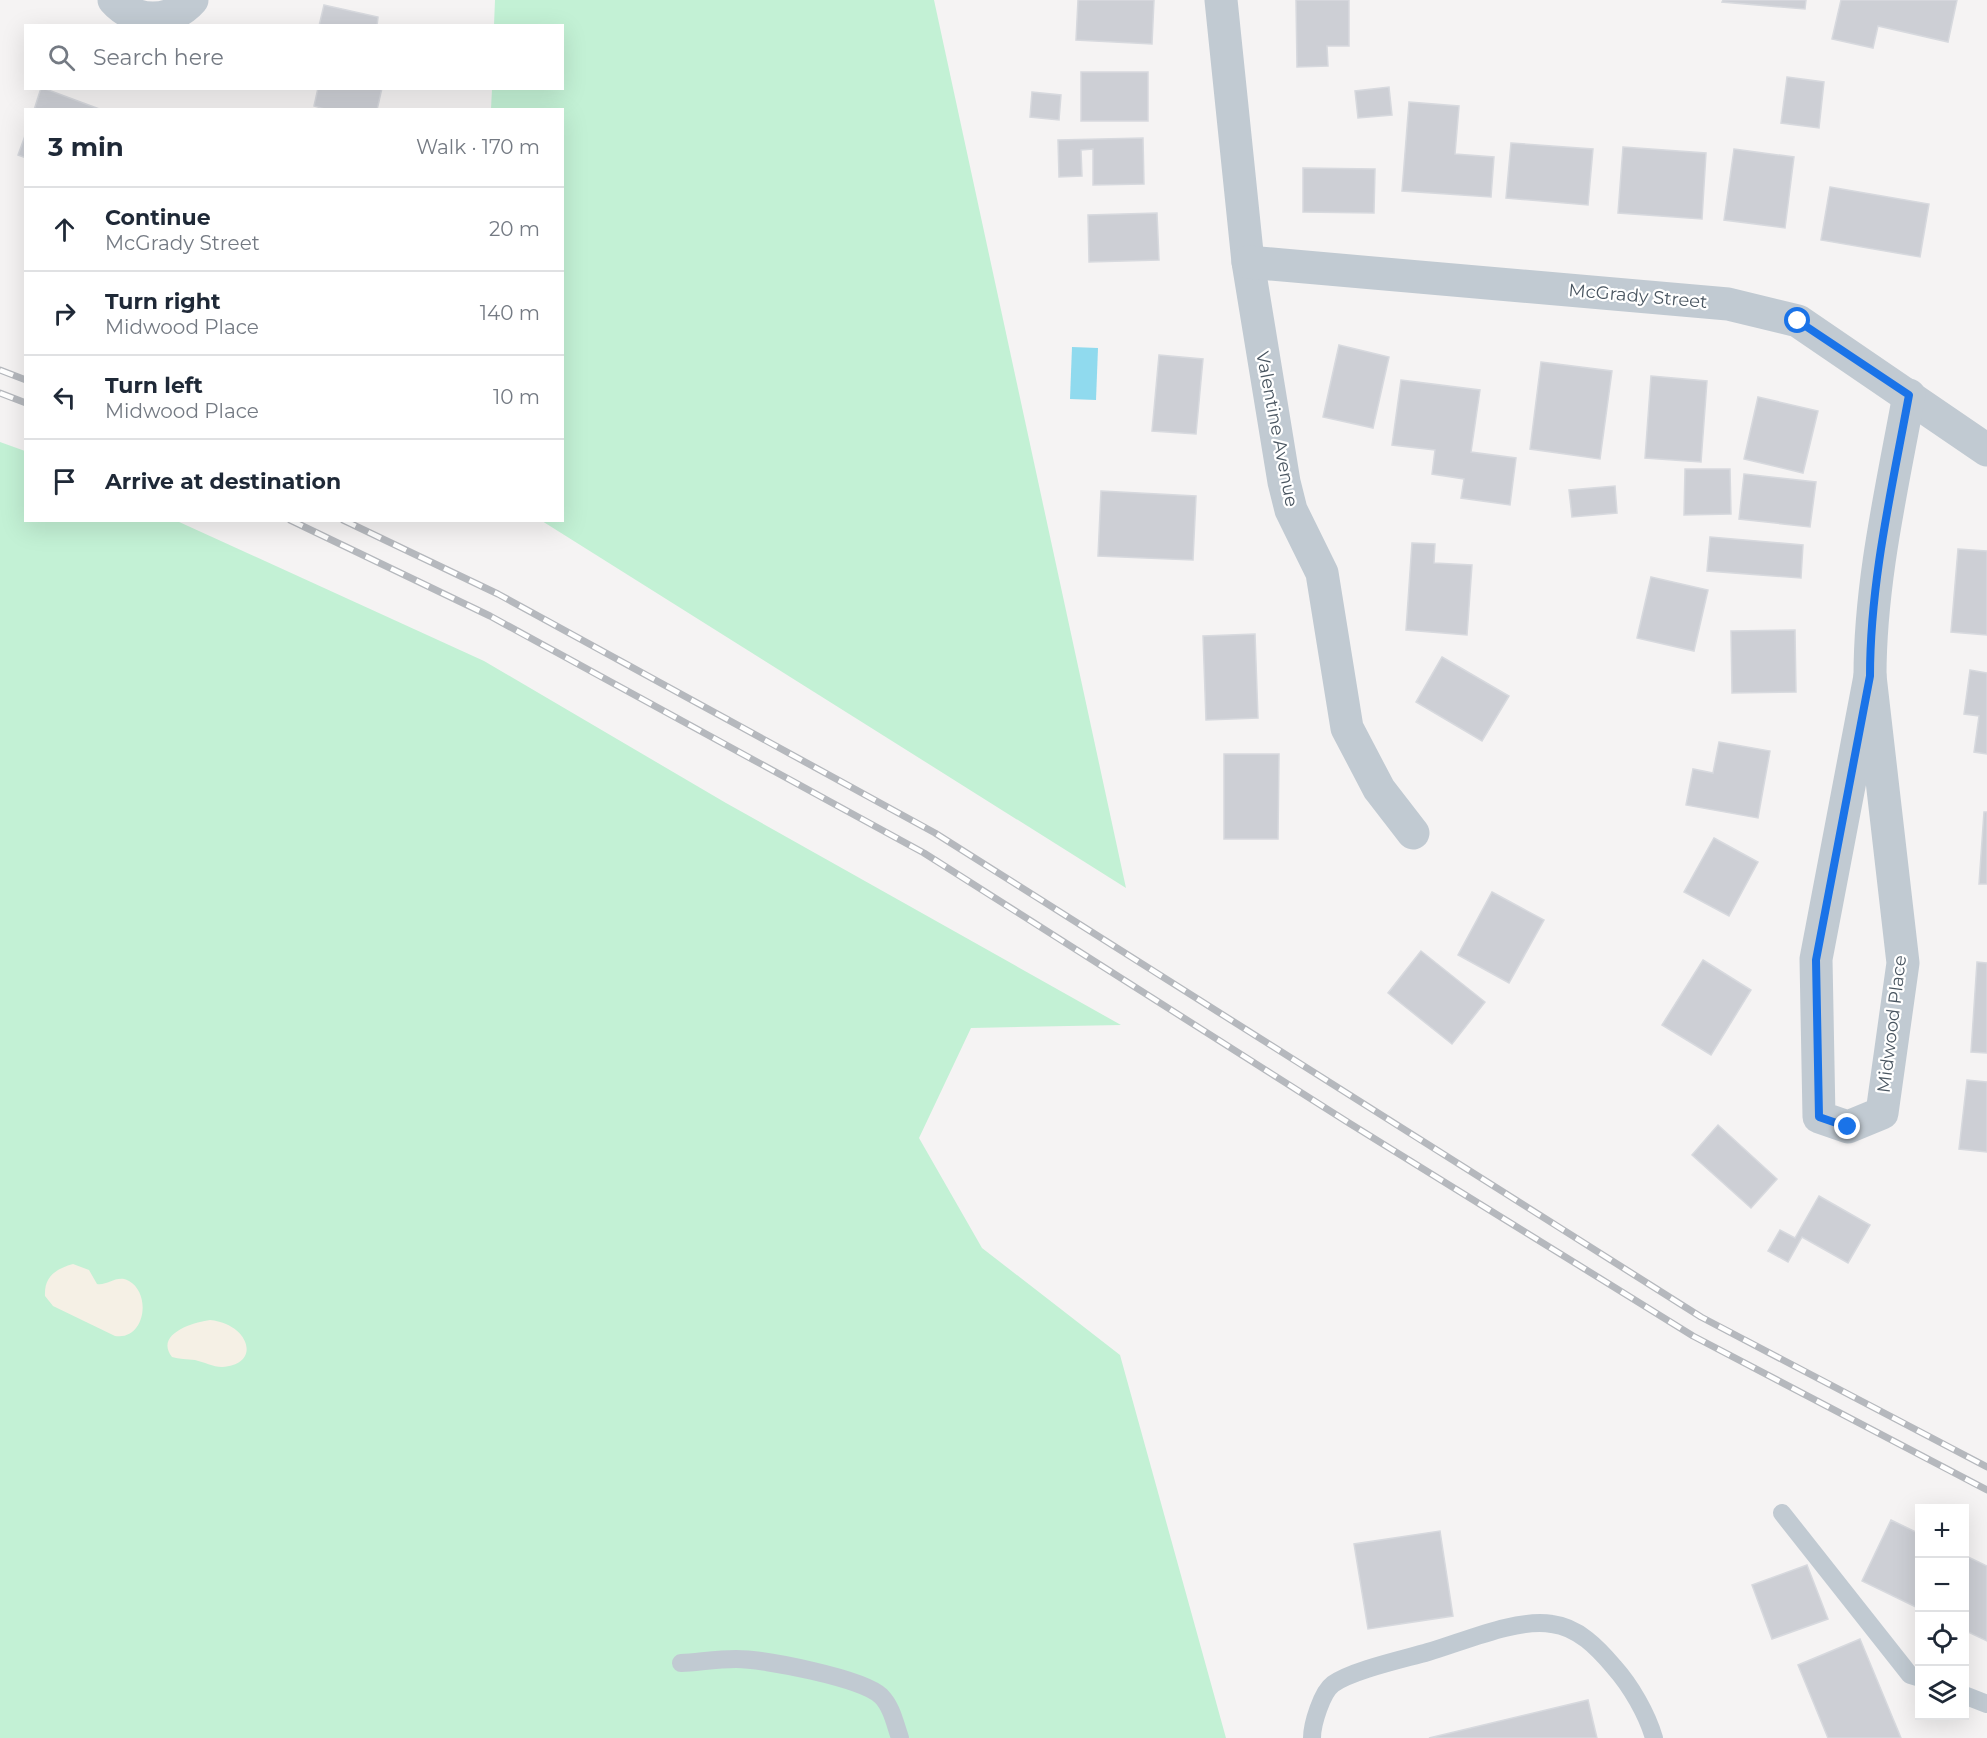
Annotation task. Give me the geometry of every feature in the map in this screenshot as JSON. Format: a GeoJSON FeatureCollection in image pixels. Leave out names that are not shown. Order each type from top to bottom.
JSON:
{"type":"FeatureCollection","features":[{"type":"Feature","properties":{"kind":"street"},"geometry":{"type":"LineString","coordinates":[[114,0],[120,7],[135,16],[153,19],[170,16],[186,7],[192,0]]}},
{"type":"Feature","properties":{"kind":"street","name":"Valentine Avenue"},"geometry":{"type":"LineString","coordinates":[[1221,0],[1248,262],[1284,482],[1291,510],[1322,573],[1347,728],[1379,789],[1413,833]]}},
{"type":"Feature","properties":{"kind":"street","name":"McGrady Street"},"geometry":{"type":"LineString","coordinates":[[1248,262],[1728,304],[1798,321],[1987,450]]}},
{"type":"Feature","properties":{"kind":"street","name":"Midwood Place"},"geometry":{"type":"LineString","coordinates":[[1870,676],[1816,960],[1819,1117],[1848,1127],[1882,1113],[1903,963],[1870,676],[1870,650],[1879,564],[1909,395]]}},
{"type":"Feature","properties":{"kind":"lane"},"geometry":{"type":"LineString","coordinates":[[1782,1513],[1910,1674],[1915,1676]]}},
{"type":"Feature","properties":{"kind":"lane"},"geometry":{"type":"LineString","coordinates":[[1312,1738],[1319,1706],[1332,1685],[1361,1672],[1513,1625],[1552,1623],[1576,1632],[1601,1651],[1629,1684],[1654,1738]]}},
{"type":"Feature","properties":{"kind":"lane"},"geometry":{"type":"LineString","coordinates":[[681,1663],[734,1659],[762,1661],[852,1682],[881,1696],[892,1712],[900,1738]]}},
{"type":"Feature","properties":{"kind":"lane"},"geometry":{"type":"LineString","coordinates":[[1969,1697],[1987,1704]]}},
{"type":"Feature","properties":{"kind":"green space"},"geometry":{"type":"Polygon","coordinates":[[[495,0],[934,0],[1126,888],[544,522],[564,522],[564,108],[491,108],[492,90],[564,90],[564,24],[494,24],[495,0]]]}},
{"type":"Feature","properties":{"kind":"green space"},"geometry":{"type":"Polygon","coordinates":[[[0,442],[24,451],[24,522],[179,522],[484,661],[726,803],[1121,1025],[971,1028],[919,1138],[982,1248],[1120,1355],[1226,1738],[0,1738],[0,442]]]}},
{"type":"Feature","properties":{"kind":"sand"},"geometry":{"type":"Polygon","coordinates":[[[73,1264],[89,1270],[97,1284],[125,1279],[136,1287],[143,1305],[139,1324],[133,1331],[125,1336],[115,1336],[53,1306],[45,1296],[49,1278],[61,1268],[73,1264]]]}},
{"type":"Feature","properties":{"kind":"sand"},"geometry":{"type":"Polygon","coordinates":[[[210,1320],[224,1323],[242,1336],[246,1344],[243,1359],[235,1365],[222,1367],[172,1357],[168,1349],[168,1342],[172,1336],[195,1323],[210,1320]]]}},
{"type":"Feature","properties":{"kind":"water"},"geometry":{"type":"Polygon","coordinates":[[[1072,347],[1098,348],[1096,400],[1070,399],[1072,347]]]}},
{"type":"Feature","properties":{"kind":"building"},"geometry":{"type":"Polygon","coordinates":[[[1078,0],[1154,0],[1152,44],[1076,40],[1078,0]]]}},
{"type":"Feature","properties":{"kind":"building"},"geometry":{"type":"Polygon","coordinates":[[[1296,0],[1349,0],[1349,46],[1327,46],[1328,66],[1297,67],[1296,0]]]}},
{"type":"Feature","properties":{"kind":"building"},"geometry":{"type":"Polygon","coordinates":[[[1723,0],[1806,0],[1805,9],[1722,2],[1723,0]]]}},
{"type":"Feature","properties":{"kind":"building"},"geometry":{"type":"Polygon","coordinates":[[[1841,0],[1957,0],[1948,42],[1878,26],[1873,48],[1832,39],[1841,0]]]}},
{"type":"Feature","properties":{"kind":"building"},"geometry":{"type":"Polygon","coordinates":[[[324,5],[378,17],[377,24],[319,24],[324,5]]]}},
{"type":"Feature","properties":{"kind":"building"},"geometry":{"type":"Polygon","coordinates":[[[1081,72],[1148,72],[1148,121],[1081,121],[1081,72]]]}},
{"type":"Feature","properties":{"kind":"building"},"geometry":{"type":"Polygon","coordinates":[[[1787,77],[1824,82],[1819,128],[1781,123],[1787,77]]]}},
{"type":"Feature","properties":{"kind":"building"},"geometry":{"type":"Polygon","coordinates":[[[1389,87],[1392,115],[1358,118],[1355,91],[1389,87]]]}},
{"type":"Feature","properties":{"kind":"building"},"geometry":{"type":"Polygon","coordinates":[[[40,90],[48,90],[97,108],[35,108],[40,90]]]}},
{"type":"Feature","properties":{"kind":"building"},"geometry":{"type":"Polygon","coordinates":[[[318,90],[382,90],[377,108],[314,106],[318,90]]]}},
{"type":"Feature","properties":{"kind":"building"},"geometry":{"type":"Polygon","coordinates":[[[1032,92],[1061,95],[1059,120],[1030,117],[1032,92]]]}},
{"type":"Feature","properties":{"kind":"building"},"geometry":{"type":"Polygon","coordinates":[[[1409,102],[1459,106],[1455,154],[1494,157],[1491,197],[1402,191],[1409,102]]]}},
{"type":"Feature","properties":{"kind":"building"},"geometry":{"type":"Polygon","coordinates":[[[24,138],[24,157],[18,155],[24,138]]]}},
{"type":"Feature","properties":{"kind":"building"},"geometry":{"type":"Polygon","coordinates":[[[1143,138],[1144,184],[1093,185],[1093,149],[1081,150],[1082,176],[1059,177],[1058,140],[1143,138]]]}},
{"type":"Feature","properties":{"kind":"building"},"geometry":{"type":"Polygon","coordinates":[[[1511,143],[1593,149],[1588,205],[1506,198],[1511,143]]]}},
{"type":"Feature","properties":{"kind":"building"},"geometry":{"type":"Polygon","coordinates":[[[1623,147],[1706,153],[1702,219],[1618,213],[1623,147]]]}},
{"type":"Feature","properties":{"kind":"building"},"geometry":{"type":"Polygon","coordinates":[[[1734,149],[1794,157],[1785,228],[1724,220],[1734,149]]]}},
{"type":"Feature","properties":{"kind":"building"},"geometry":{"type":"Polygon","coordinates":[[[1303,168],[1375,169],[1374,213],[1303,212],[1303,168]]]}},
{"type":"Feature","properties":{"kind":"building"},"geometry":{"type":"Polygon","coordinates":[[[1830,187],[1929,204],[1920,257],[1821,240],[1830,187]]]}},
{"type":"Feature","properties":{"kind":"building"},"geometry":{"type":"Polygon","coordinates":[[[1157,213],[1159,260],[1089,262],[1088,215],[1157,213]]]}},
{"type":"Feature","properties":{"kind":"building"},"geometry":{"type":"Polygon","coordinates":[[[1339,345],[1389,357],[1373,428],[1323,417],[1339,345]]]}},
{"type":"Feature","properties":{"kind":"building"},"geometry":{"type":"Polygon","coordinates":[[[1159,355],[1203,359],[1196,434],[1152,431],[1159,355]]]}},
{"type":"Feature","properties":{"kind":"building"},"geometry":{"type":"Polygon","coordinates":[[[1541,362],[1612,371],[1600,459],[1530,449],[1541,362]]]}},
{"type":"Feature","properties":{"kind":"building"},"geometry":{"type":"Polygon","coordinates":[[[1651,376],[1707,381],[1701,462],[1645,458],[1651,376]]]}},
{"type":"Feature","properties":{"kind":"building"},"geometry":{"type":"Polygon","coordinates":[[[1401,380],[1480,390],[1471,452],[1516,458],[1510,505],[1461,498],[1464,479],[1432,474],[1435,450],[1392,445],[1401,380]]]}},
{"type":"Feature","properties":{"kind":"building"},"geometry":{"type":"Polygon","coordinates":[[[1758,397],[1818,411],[1803,473],[1744,459],[1758,397]]]}},
{"type":"Feature","properties":{"kind":"building"},"geometry":{"type":"Polygon","coordinates":[[[1685,469],[1730,469],[1731,514],[1684,515],[1685,469]]]}},
{"type":"Feature","properties":{"kind":"building"},"geometry":{"type":"Polygon","coordinates":[[[1744,474],[1816,482],[1810,527],[1739,519],[1744,474]]]}},
{"type":"Feature","properties":{"kind":"building"},"geometry":{"type":"Polygon","coordinates":[[[1615,486],[1617,513],[1572,517],[1569,490],[1615,486]]]}},
{"type":"Feature","properties":{"kind":"building"},"geometry":{"type":"Polygon","coordinates":[[[1101,491],[1196,496],[1193,560],[1098,556],[1101,491]]]}},
{"type":"Feature","properties":{"kind":"building"},"geometry":{"type":"Polygon","coordinates":[[[1710,537],[1803,545],[1801,578],[1707,571],[1710,537]]]}},
{"type":"Feature","properties":{"kind":"building"},"geometry":{"type":"Polygon","coordinates":[[[1412,543],[1435,544],[1434,563],[1472,565],[1467,635],[1406,630],[1412,543]]]}},
{"type":"Feature","properties":{"kind":"building"},"geometry":{"type":"Polygon","coordinates":[[[1958,549],[1987,551],[1987,635],[1951,632],[1958,549]]]}},
{"type":"Feature","properties":{"kind":"building"},"geometry":{"type":"Polygon","coordinates":[[[1651,577],[1708,590],[1694,651],[1637,638],[1651,577]]]}},
{"type":"Feature","properties":{"kind":"building"},"geometry":{"type":"Polygon","coordinates":[[[1795,630],[1796,692],[1732,693],[1731,631],[1795,630]]]}},
{"type":"Feature","properties":{"kind":"building"},"geometry":{"type":"Polygon","coordinates":[[[1255,634],[1258,718],[1206,720],[1203,636],[1255,634]]]}},
{"type":"Feature","properties":{"kind":"building"},"geometry":{"type":"Polygon","coordinates":[[[1442,657],[1509,696],[1482,741],[1416,702],[1442,657]]]}},
{"type":"Feature","properties":{"kind":"building"},"geometry":{"type":"Polygon","coordinates":[[[1970,670],[1987,673],[1987,754],[1974,752],[1979,716],[1964,714],[1970,670]]]}},
{"type":"Feature","properties":{"kind":"building"},"geometry":{"type":"Polygon","coordinates":[[[1719,742],[1770,751],[1758,818],[1686,805],[1693,769],[1713,773],[1719,742]]]}},
{"type":"Feature","properties":{"kind":"building"},"geometry":{"type":"Polygon","coordinates":[[[1224,754],[1279,754],[1278,839],[1224,839],[1224,754]]]}},
{"type":"Feature","properties":{"kind":"building"},"geometry":{"type":"Polygon","coordinates":[[[1984,812],[1987,812],[1987,884],[1979,884],[1984,812]]]}},
{"type":"Feature","properties":{"kind":"building"},"geometry":{"type":"Polygon","coordinates":[[[1714,838],[1758,862],[1729,916],[1684,892],[1714,838]]]}},
{"type":"Feature","properties":{"kind":"building"},"geometry":{"type":"Polygon","coordinates":[[[1492,892],[1544,920],[1509,983],[1458,955],[1492,892]]]}},
{"type":"Feature","properties":{"kind":"building"},"geometry":{"type":"Polygon","coordinates":[[[1421,951],[1485,1002],[1452,1044],[1388,993],[1421,951]]]}},
{"type":"Feature","properties":{"kind":"building"},"geometry":{"type":"Polygon","coordinates":[[[1703,960],[1751,990],[1711,1055],[1662,1025],[1703,960]]]}},
{"type":"Feature","properties":{"kind":"building"},"geometry":{"type":"Polygon","coordinates":[[[1977,962],[1987,963],[1987,1053],[1971,1052],[1977,962]]]}},
{"type":"Feature","properties":{"kind":"building"},"geometry":{"type":"Polygon","coordinates":[[[1967,1080],[1987,1082],[1987,1152],[1959,1149],[1967,1080]]]}},
{"type":"Feature","properties":{"kind":"building"},"geometry":{"type":"Polygon","coordinates":[[[1718,1125],[1777,1179],[1751,1208],[1692,1155],[1718,1125]]]}},
{"type":"Feature","properties":{"kind":"building"},"geometry":{"type":"Polygon","coordinates":[[[1819,1196],[1870,1225],[1848,1263],[1802,1237],[1788,1262],[1768,1251],[1780,1230],[1795,1238],[1819,1196]]]}},
{"type":"Feature","properties":{"kind":"building"},"geometry":{"type":"Polygon","coordinates":[[[1891,1520],[1915,1532],[1915,1607],[1862,1581],[1891,1520]]]}},
{"type":"Feature","properties":{"kind":"building"},"geometry":{"type":"Polygon","coordinates":[[[1440,1531],[1453,1616],[1368,1629],[1354,1544],[1440,1531]]]}},
{"type":"Feature","properties":{"kind":"building"},"geometry":{"type":"Polygon","coordinates":[[[1969,1557],[1987,1566],[1987,1641],[1969,1632],[1969,1557]]]}},
{"type":"Feature","properties":{"kind":"building"},"geometry":{"type":"Polygon","coordinates":[[[1807,1565],[1828,1619],[1772,1639],[1752,1585],[1807,1565]]]}},
{"type":"Feature","properties":{"kind":"building"},"geometry":{"type":"Polygon","coordinates":[[[1860,1639],[1901,1738],[1828,1738],[1798,1665],[1860,1639]]]}},
{"type":"Feature","properties":{"kind":"building"},"geometry":{"type":"Polygon","coordinates":[[[1588,1700],[1597,1738],[1429,1738],[1588,1700]]]}},
{"type":"Feature","properties":{"kind":"railway"},"geometry":{"type":"LineString","coordinates":[[0,370],[24,379]]}},
{"type":"Feature","properties":{"kind":"railway"},"geometry":{"type":"LineString","coordinates":[[0,393],[24,402]]}},
{"type":"Feature","properties":{"kind":"railway"},"geometry":{"type":"LineString","coordinates":[[294,522],[490,616],[924,853],[1349,1123],[1693,1336],[1987,1490]]}},
{"type":"Feature","properties":{"kind":"railway"},"geometry":{"type":"LineString","coordinates":[[347,522],[498,594],[935,833],[1701,1317],[1987,1467]]}},
{"type":"Feature","properties":{"kind":"route"},"geometry":{"type":"LineString","coordinates":[[1798,321],[1909,395],[1879,564],[1870,650],[1870,676],[1816,960],[1819,1117],[1848,1127]]}}]}
